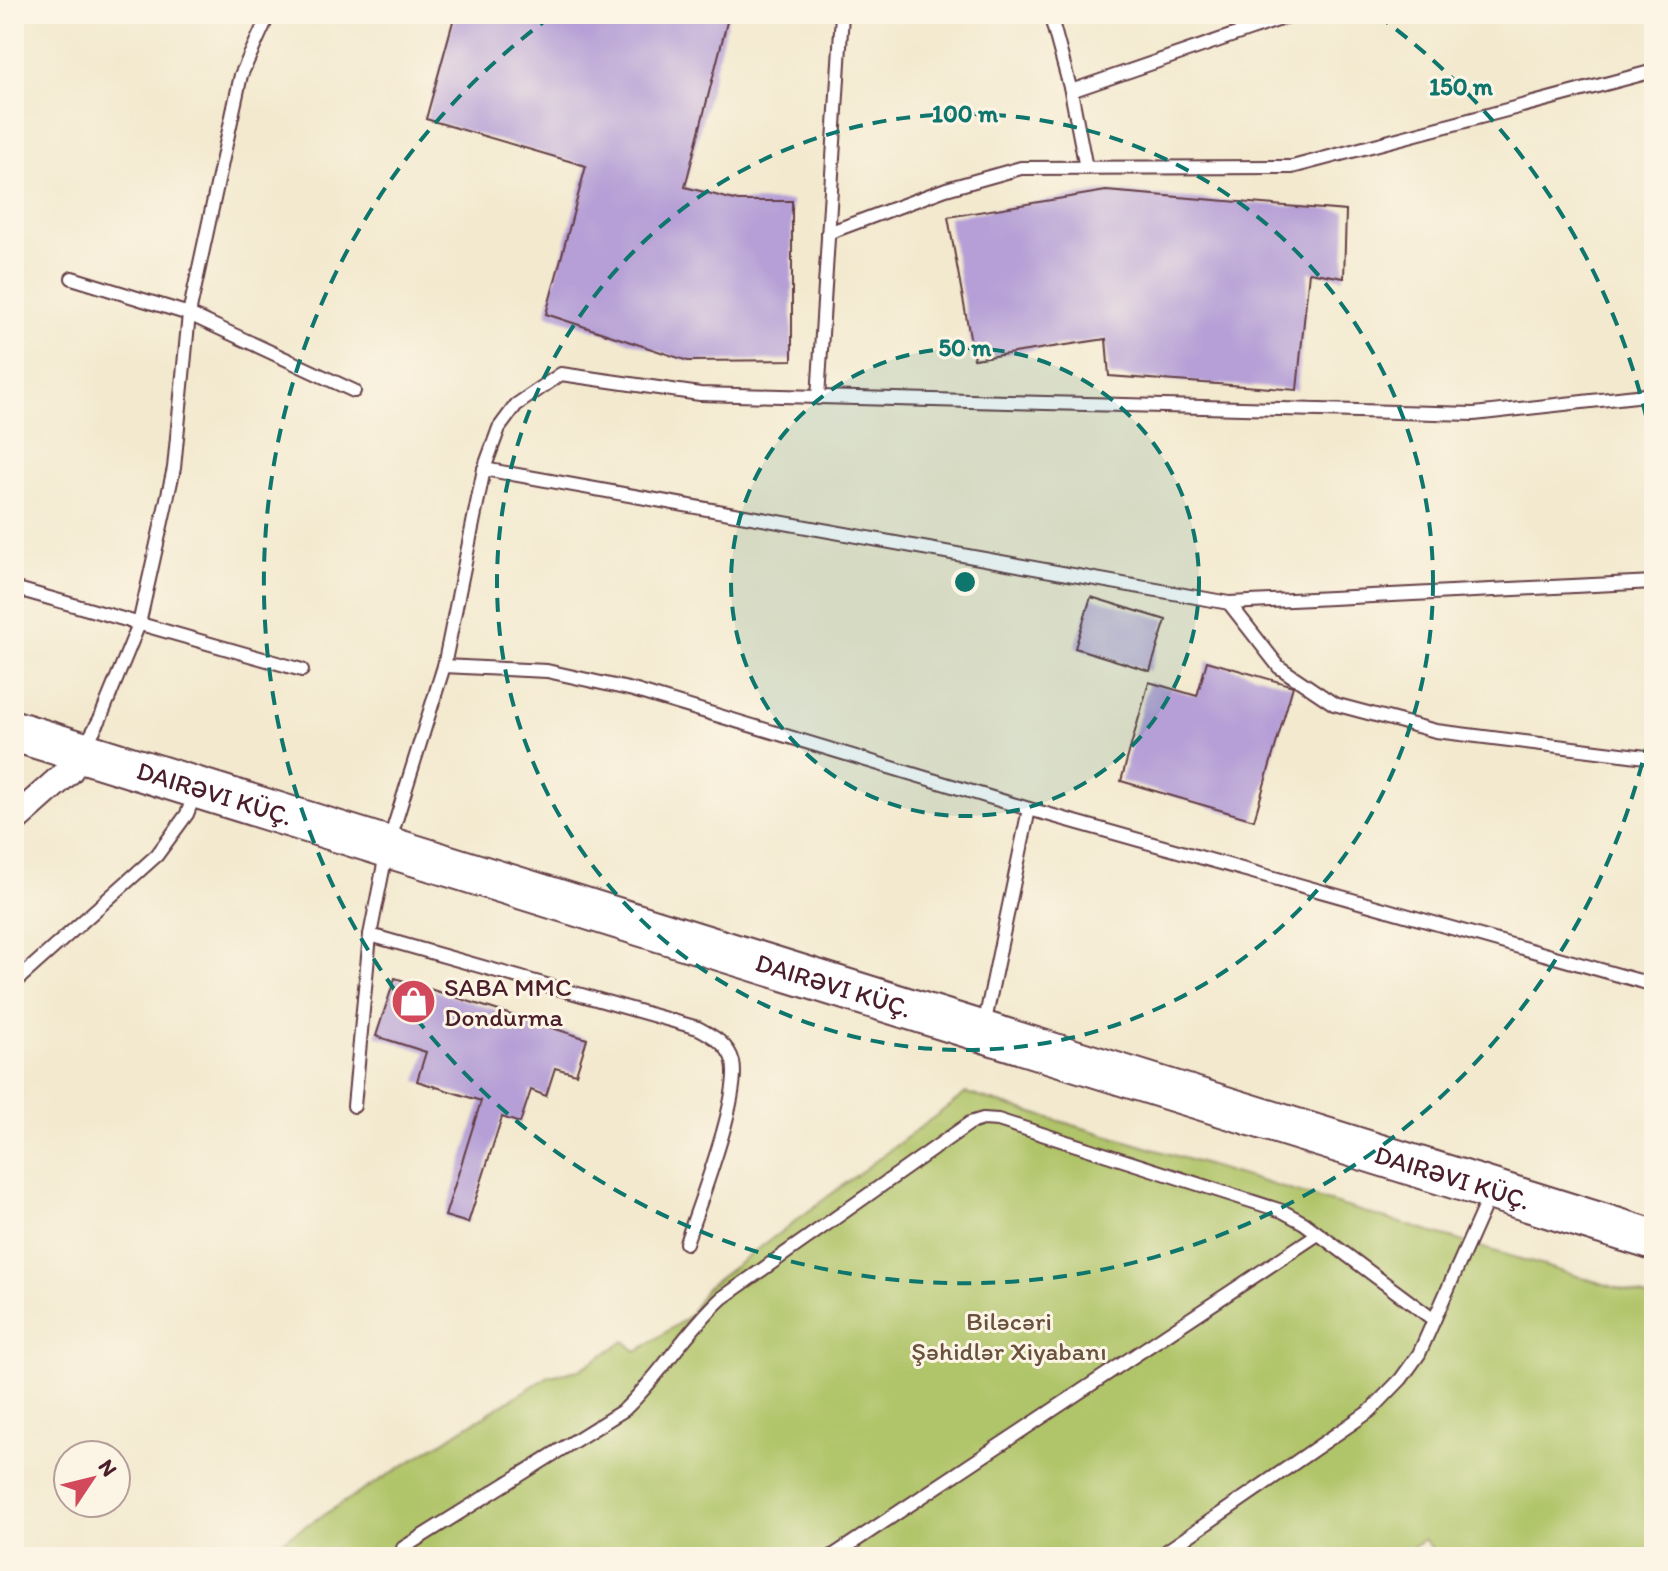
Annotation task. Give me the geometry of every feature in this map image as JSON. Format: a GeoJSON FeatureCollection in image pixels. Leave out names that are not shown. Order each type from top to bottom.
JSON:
{"type":"FeatureCollection","features":[{"type":"Feature","properties":{"kind":"main road","name":"DAIRƏVI KÜÇ."},"geometry":{"type":"LineString","coordinates":[[14,731],[1654,1240]]}},
{"type":"Feature","properties":{"kind":"street"},"geometry":{"type":"LineString","coordinates":[[14,820],[69,771],[82,753]]}},
{"type":"Feature","properties":{"kind":"lane"},"geometry":{"type":"LineString","coordinates":[[82,753],[100,719],[139,624],[174,468],[189,314],[241,75],[269,14]]}},
{"type":"Feature","properties":{"kind":"lane"},"geometry":{"type":"LineString","coordinates":[[818,398],[842,14]]}},
{"type":"Feature","properties":{"kind":"lane"},"geometry":{"type":"LineString","coordinates":[[1050,14],[1071,91],[1086,168]]}},
{"type":"Feature","properties":{"kind":"lane"},"geometry":{"type":"LineString","coordinates":[[1071,91],[1295,14]]}},
{"type":"Feature","properties":{"kind":"lane"},"geometry":{"type":"LineString","coordinates":[[828,233],[946,189],[1021,168],[1292,167],[1654,71]]}},
{"type":"Feature","properties":{"kind":"lane"},"geometry":{"type":"LineString","coordinates":[[72,278],[189,314],[354,391]]}},
{"type":"Feature","properties":{"kind":"lane"},"geometry":{"type":"LineString","coordinates":[[354,1106],[370,935],[387,849],[444,666],[484,469],[499,428],[516,405],[561,374],[700,394],[1474,414],[1654,394]]}},
{"type":"Feature","properties":{"kind":"lane"},"geometry":{"type":"LineString","coordinates":[[484,469],[1229,603],[1654,582]]}},
{"type":"Feature","properties":{"kind":"lane"},"geometry":{"type":"LineString","coordinates":[[14,588],[302,670]]}},
{"type":"Feature","properties":{"kind":"lane"},"geometry":{"type":"LineString","coordinates":[[1229,603],[1279,667],[1334,704],[1436,731],[1654,758]]}},
{"type":"Feature","properties":{"kind":"lane"},"geometry":{"type":"LineString","coordinates":[[444,666],[547,671],[633,690],[1029,809],[1654,985]]}},
{"type":"Feature","properties":{"kind":"lane"},"geometry":{"type":"LineString","coordinates":[[14,983],[157,855],[187,814],[197,788]]}},
{"type":"Feature","properties":{"kind":"lane"},"geometry":{"type":"LineString","coordinates":[[982,1033],[1029,809]]}},
{"type":"Feature","properties":{"kind":"lane"},"geometry":{"type":"LineString","coordinates":[[370,935],[698,1028],[719,1040],[732,1059],[735,1080],[686,1243]]}},
{"type":"Feature","properties":{"kind":"lane"},"geometry":{"type":"LineString","coordinates":[[403,1548],[624,1410],[643,1393],[708,1310],[722,1298],[970,1123],[983,1119],[1013,1125],[1282,1211],[1434,1320]]}},
{"type":"Feature","properties":{"kind":"lane"},"geometry":{"type":"LineString","coordinates":[[1158,1557],[1370,1411],[1419,1354],[1491,1191]]}},
{"type":"Feature","properties":{"kind":"lane"},"geometry":{"type":"LineString","coordinates":[[831,1557],[1318,1234]]}},
{"type":"Feature","properties":{"kind":"green space","name":"Biləcəri Şəhidlər Xiyabanı"},"geometry":{"type":"Polygon","coordinates":[[[966,1093],[1654,1299],[1654,1557],[1438,1557],[1424,1539],[1401,1557],[255,1557],[549,1376],[579,1370],[625,1341],[637,1352],[689,1316],[706,1288],[966,1093]]]}},
{"type":"Feature","properties":{"kind":"building"},"geometry":{"type":"Polygon","coordinates":[[[455,14],[474,14],[497,22],[499,14],[729,14],[685,187],[738,201],[792,201],[792,360],[688,361],[546,314],[586,166],[426,119],[455,14]]]}},
{"type":"Feature","properties":{"kind":"building"},"geometry":{"type":"Polygon","coordinates":[[[1106,191],[1346,211],[1344,278],[1309,272],[1297,390],[1109,376],[1106,339],[974,359],[948,217],[1106,191]]]}},
{"type":"Feature","properties":{"kind":"building"},"geometry":{"type":"Polygon","coordinates":[[[1091,597],[1166,620],[1150,671],[1075,648],[1091,597]]]}},
{"type":"Feature","properties":{"kind":"building"},"geometry":{"type":"Polygon","coordinates":[[[1207,661],[1293,686],[1254,820],[1121,781],[1149,682],[1197,696],[1207,661]]]}},
{"type":"Feature","properties":{"kind":"building"},"geometry":{"type":"Polygon","coordinates":[[[395,978],[587,1039],[576,1074],[555,1068],[546,1096],[531,1090],[520,1123],[502,1117],[468,1223],[445,1216],[481,1101],[417,1081],[426,1052],[376,1036],[395,978]]]}},
{"type":"Feature","properties":{"kind":"place","name":"SABA MMC Dondurma"},"geometry":{"type":"Point","coordinates":[413,1002]}}]}
